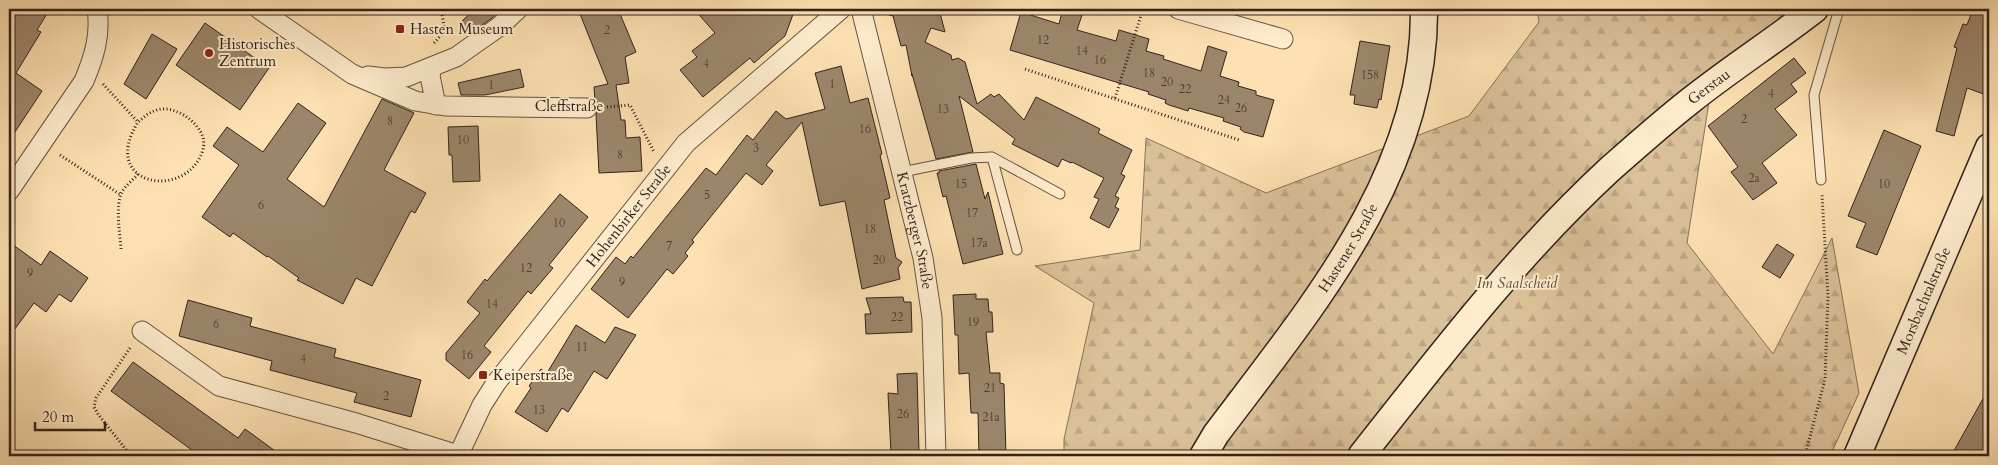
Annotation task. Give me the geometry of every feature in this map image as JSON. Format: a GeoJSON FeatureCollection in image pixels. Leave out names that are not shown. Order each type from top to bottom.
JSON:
{"type":"FeatureCollection","features":[{"type":"Feature","properties":{"kind":"main road","name":"Hastener Straße"},"geometry":{"type":"LineString","coordinates":[[1203,456],[1216,434],[1325,287],[1360,231],[1380,191],[1397,153],[1413,100],[1421,55],[1424,9]]}},
{"type":"Feature","properties":{"kind":"main road","name":"Gerstau"},"geometry":{"type":"LineString","coordinates":[[1361,456],[1459,331],[1504,279],[1536,243],[1609,171],[1690,101],[1815,9]]}},
{"type":"Feature","properties":{"kind":"main road","name":"Morsbachtalstraße"},"geometry":{"type":"LineString","coordinates":[[1858,456],[1989,147]]}},
{"type":"Feature","properties":{"kind":"street"},"geometry":{"type":"LineString","coordinates":[[9,191],[84,81],[98,40],[99,23],[97,9]]}},
{"type":"Feature","properties":{"kind":"street","name":"Cleffstraße"},"geometry":{"type":"LineString","coordinates":[[259,9],[352,74],[415,101],[444,106],[587,108]]}},
{"type":"Feature","properties":{"kind":"street"},"geometry":{"type":"LineString","coordinates":[[352,74],[385,78],[406,77],[432,67],[456,57],[500,26],[518,9]]}},
{"type":"Feature","properties":{"kind":"street","name":"Hohenbirker Straße"},"geometry":{"type":"LineString","coordinates":[[458,456],[482,405],[496,383],[686,143],[706,123],[841,9]]}},
{"type":"Feature","properties":{"kind":"street","name":"Kratzberger Straße"},"geometry":{"type":"LineString","coordinates":[[861,9],[923,258],[932,318],[936,456]]}},
{"type":"Feature","properties":{"kind":"street"},"geometry":{"type":"LineString","coordinates":[[1178,9],[1283,39]]}},
{"type":"Feature","properties":{"kind":"street"},"geometry":{"type":"LineString","coordinates":[[432,67],[430,76],[436,105]]}},
{"type":"Feature","properties":{"kind":"street"},"geometry":{"type":"LineString","coordinates":[[142,331],[219,386],[356,423],[458,456]]}},
{"type":"Feature","properties":{"kind":"lane"},"geometry":{"type":"LineString","coordinates":[[1821,180],[1814,95],[1839,9]]}},
{"type":"Feature","properties":{"kind":"lane"},"geometry":{"type":"LineString","coordinates":[[902,172],[971,158],[992,157],[1060,194]]}},
{"type":"Feature","properties":{"kind":"lane"},"geometry":{"type":"LineString","coordinates":[[992,157],[1017,250]]}},
{"type":"Feature","properties":{"kind":"path"},"geometry":{"type":"LineString","coordinates":[[1115,98],[1143,9]]}},
{"type":"Feature","properties":{"kind":"path"},"geometry":{"type":"LineString","coordinates":[[1025,69],[1239,140]]}},
{"type":"Feature","properties":{"kind":"path"},"geometry":{"type":"LineString","coordinates":[[89,70],[138,122]]}},
{"type":"Feature","properties":{"kind":"path","name":"Cleffstraße"},"geometry":{"type":"LineString","coordinates":[[587,108],[630,105],[647,141],[664,169]]}},
{"type":"Feature","properties":{"kind":"path"},"geometry":{"type":"LineString","coordinates":[[164,109],[187,116],[196,124],[204,143],[203,152],[193,168],[177,179],[158,180],[143,178],[138,174],[129,164],[126,148],[138,122],[155,110],[164,109]]}},
{"type":"Feature","properties":{"kind":"path"},"geometry":{"type":"LineString","coordinates":[[60,155],[121,195]]}},
{"type":"Feature","properties":{"kind":"path"},"geometry":{"type":"LineString","coordinates":[[121,249],[119,218],[121,195],[122,191],[138,174]]}},
{"type":"Feature","properties":{"kind":"path"},"geometry":{"type":"LineString","coordinates":[[1805,456],[1825,379],[1828,296],[1821,180]]}},
{"type":"Feature","properties":{"kind":"path"},"geometry":{"type":"LineString","coordinates":[[131,456],[94,407],[96,398],[142,331]]}},
{"type":"Feature","properties":{"kind":"green space","name":"Im Saalscheid"},"geometry":{"type":"Polygon","coordinates":[[[1537,9],[1807,9],[1711,89],[1687,243],[1773,354],[1832,238],[1859,393],[1830,456],[1064,456],[1064,439],[1094,303],[1035,266],[1140,250],[1146,138],[1266,193],[1469,116],[1539,22],[1537,9]]]}},
{"type":"Feature","properties":{"kind":"building"},"geometry":{"type":"Polygon","coordinates":[[[20,9],[50,9],[37,30],[41,32],[16,73],[42,91],[9,141],[9,13],[15,17],[20,9]]]}},
{"type":"Feature","properties":{"kind":"building"},"geometry":{"type":"Polygon","coordinates":[[[475,9],[500,9],[492,18],[470,34],[461,22],[475,9]]]}},
{"type":"Feature","properties":{"kind":"building"},"geometry":{"type":"Polygon","coordinates":[[[578,9],[618,9],[636,52],[625,57],[629,83],[616,85],[621,120],[625,120],[626,138],[640,137],[642,171],[599,173],[596,115],[598,108],[594,87],[608,84],[578,9]]]}},
{"type":"Feature","properties":{"kind":"building"},"geometry":{"type":"Polygon","coordinates":[[[694,9],[795,9],[785,36],[754,63],[750,58],[703,97],[680,70],[697,57],[692,51],[715,33],[694,9]]]}},
{"type":"Feature","properties":{"kind":"building"},"geometry":{"type":"Polygon","coordinates":[[[884,9],[939,9],[945,32],[931,28],[925,42],[951,55],[952,60],[958,58],[965,62],[977,104],[991,94],[994,97],[999,94],[1024,120],[1036,97],[1100,129],[1098,133],[1132,150],[1121,174],[1125,176],[1115,196],[1119,198],[1115,207],[1119,209],[1109,228],[1090,218],[1099,199],[1094,197],[1104,178],[1062,159],[1058,167],[1012,144],[1015,139],[959,96],[973,152],[936,159],[912,74],[912,76],[906,45],[901,46],[893,16],[883,13],[884,9]]]}},
{"type":"Feature","properties":{"kind":"building"},"geometry":{"type":"Polygon","coordinates":[[[1063,9],[1084,9],[1077,30],[1116,41],[1119,30],[1149,39],[1146,51],[1164,56],[1163,59],[1201,71],[1208,46],[1227,52],[1220,76],[1239,82],[1238,86],[1256,91],[1256,95],[1274,100],[1263,137],[1244,132],[1240,129],[1241,127],[1223,121],[1224,118],[1189,108],[1188,111],[1169,105],[1165,103],[1166,100],[1148,94],[1149,92],[1010,50],[1021,12],[1059,24],[1063,9]]]}},
{"type":"Feature","properties":{"kind":"building"},"geometry":{"type":"Polygon","coordinates":[[[1973,9],[1989,9],[1989,96],[1967,88],[1954,136],[1936,131],[1957,48],[1954,47],[1963,24],[1967,25],[1973,9]]]}},
{"type":"Feature","properties":{"kind":"building"},"geometry":{"type":"Polygon","coordinates":[[[205,23],[269,68],[240,110],[176,65],[205,23]]]}},
{"type":"Feature","properties":{"kind":"building"},"geometry":{"type":"Polygon","coordinates":[[[152,34],[177,49],[146,99],[124,84],[152,34]]]}},
{"type":"Feature","properties":{"kind":"building"},"geometry":{"type":"Polygon","coordinates":[[[1360,41],[1390,46],[1381,100],[1379,99],[1377,108],[1354,104],[1355,95],[1350,95],[1360,41]]]}},
{"type":"Feature","properties":{"kind":"building"},"geometry":{"type":"Polygon","coordinates":[[[1794,58],[1806,73],[1791,84],[1797,92],[1775,109],[1797,135],[1762,163],[1777,183],[1753,200],[1731,172],[1738,167],[1708,126],[1794,58]]]}},
{"type":"Feature","properties":{"kind":"building"},"geometry":{"type":"Polygon","coordinates":[[[841,66],[850,103],[868,98],[882,154],[880,155],[890,198],[884,200],[896,258],[902,262],[898,268],[900,279],[862,289],[845,201],[820,206],[802,122],[766,165],[773,171],[762,185],[746,173],[692,240],[694,242],[685,253],[688,256],[673,274],[667,269],[628,318],[591,289],[616,257],[625,264],[631,256],[633,258],[706,168],[716,175],[747,135],[753,140],[776,111],[786,119],[825,109],[815,73],[841,66]]]}},
{"type":"Feature","properties":{"kind":"building"},"geometry":{"type":"Polygon","coordinates":[[[520,69],[524,87],[485,95],[461,95],[458,83],[520,69]]]}},
{"type":"Feature","properties":{"kind":"building"},"geometry":{"type":"Polygon","coordinates":[[[382,99],[414,113],[384,170],[426,193],[415,213],[411,211],[372,286],[356,278],[343,304],[297,280],[299,278],[268,256],[233,233],[230,237],[202,217],[239,165],[213,146],[227,127],[263,152],[298,103],[326,123],[287,179],[324,207],[382,99]]]}},
{"type":"Feature","properties":{"kind":"building"},"geometry":{"type":"Polygon","coordinates":[[[478,126],[480,181],[453,182],[452,155],[449,155],[448,127],[478,126]]]}},
{"type":"Feature","properties":{"kind":"building"},"geometry":{"type":"Polygon","coordinates":[[[1884,130],[1921,146],[1877,255],[1856,247],[1866,223],[1848,216],[1884,130]]]}},
{"type":"Feature","properties":{"kind":"building"},"geometry":{"type":"Polygon","coordinates":[[[976,164],[985,199],[988,192],[1003,254],[963,264],[946,196],[943,197],[937,173],[976,164]]]}},
{"type":"Feature","properties":{"kind":"building"},"geometry":{"type":"Polygon","coordinates":[[[560,194],[588,217],[549,265],[553,268],[531,294],[528,291],[484,346],[491,352],[469,379],[446,360],[446,353],[480,313],[467,302],[560,194]]]}},
{"type":"Feature","properties":{"kind":"building"},"geometry":{"type":"Polygon","coordinates":[[[9,242],[41,265],[50,251],[88,278],[71,302],[59,294],[46,312],[34,303],[9,337],[9,242]]]}},
{"type":"Feature","properties":{"kind":"building"},"geometry":{"type":"Polygon","coordinates":[[[1777,244],[1794,255],[1780,278],[1762,267],[1777,244]]]}},
{"type":"Feature","properties":{"kind":"building"},"geometry":{"type":"Polygon","coordinates":[[[976,294],[976,299],[988,299],[989,312],[992,312],[993,332],[986,332],[990,373],[1000,373],[1000,383],[1004,384],[1006,456],[979,456],[978,413],[971,413],[969,373],[959,374],[958,335],[955,335],[953,295],[976,294]]]}},
{"type":"Feature","properties":{"kind":"building"},"geometry":{"type":"Polygon","coordinates":[[[903,297],[904,302],[911,302],[912,332],[866,334],[865,314],[871,314],[866,298],[903,297]]]}},
{"type":"Feature","properties":{"kind":"building"},"geometry":{"type":"Polygon","coordinates":[[[188,300],[252,318],[250,326],[336,349],[334,357],[421,380],[411,417],[354,402],[357,393],[270,370],[272,361],[179,336],[188,300]]]}},
{"type":"Feature","properties":{"kind":"building"},"geometry":{"type":"Polygon","coordinates":[[[576,325],[605,343],[615,327],[636,335],[607,379],[594,371],[568,412],[562,408],[547,432],[515,412],[541,369],[547,373],[576,325]]]}},
{"type":"Feature","properties":{"kind":"building"},"geometry":{"type":"Polygon","coordinates":[[[133,362],[238,438],[245,429],[282,456],[200,456],[111,391],[133,362]]]}},
{"type":"Feature","properties":{"kind":"building"},"geometry":{"type":"Polygon","coordinates":[[[917,373],[919,452],[891,453],[888,393],[898,394],[897,374],[917,373]]]}},
{"type":"Feature","properties":{"kind":"building"},"geometry":{"type":"Polygon","coordinates":[[[1989,388],[1989,456],[1951,456],[1989,388]]]}},
{"type":"Feature","properties":{"kind":"place","name":"Hasten Museum"},"geometry":{"type":"Point","coordinates":[400,29]}},
{"type":"Feature","properties":{"kind":"place","name":"Historisches Zentrum"},"geometry":{"type":"Point","coordinates":[209,53]}},
{"type":"Feature","properties":{"kind":"place","name":"Keiperstraße"},"geometry":{"type":"Point","coordinates":[483,375]}}]}
